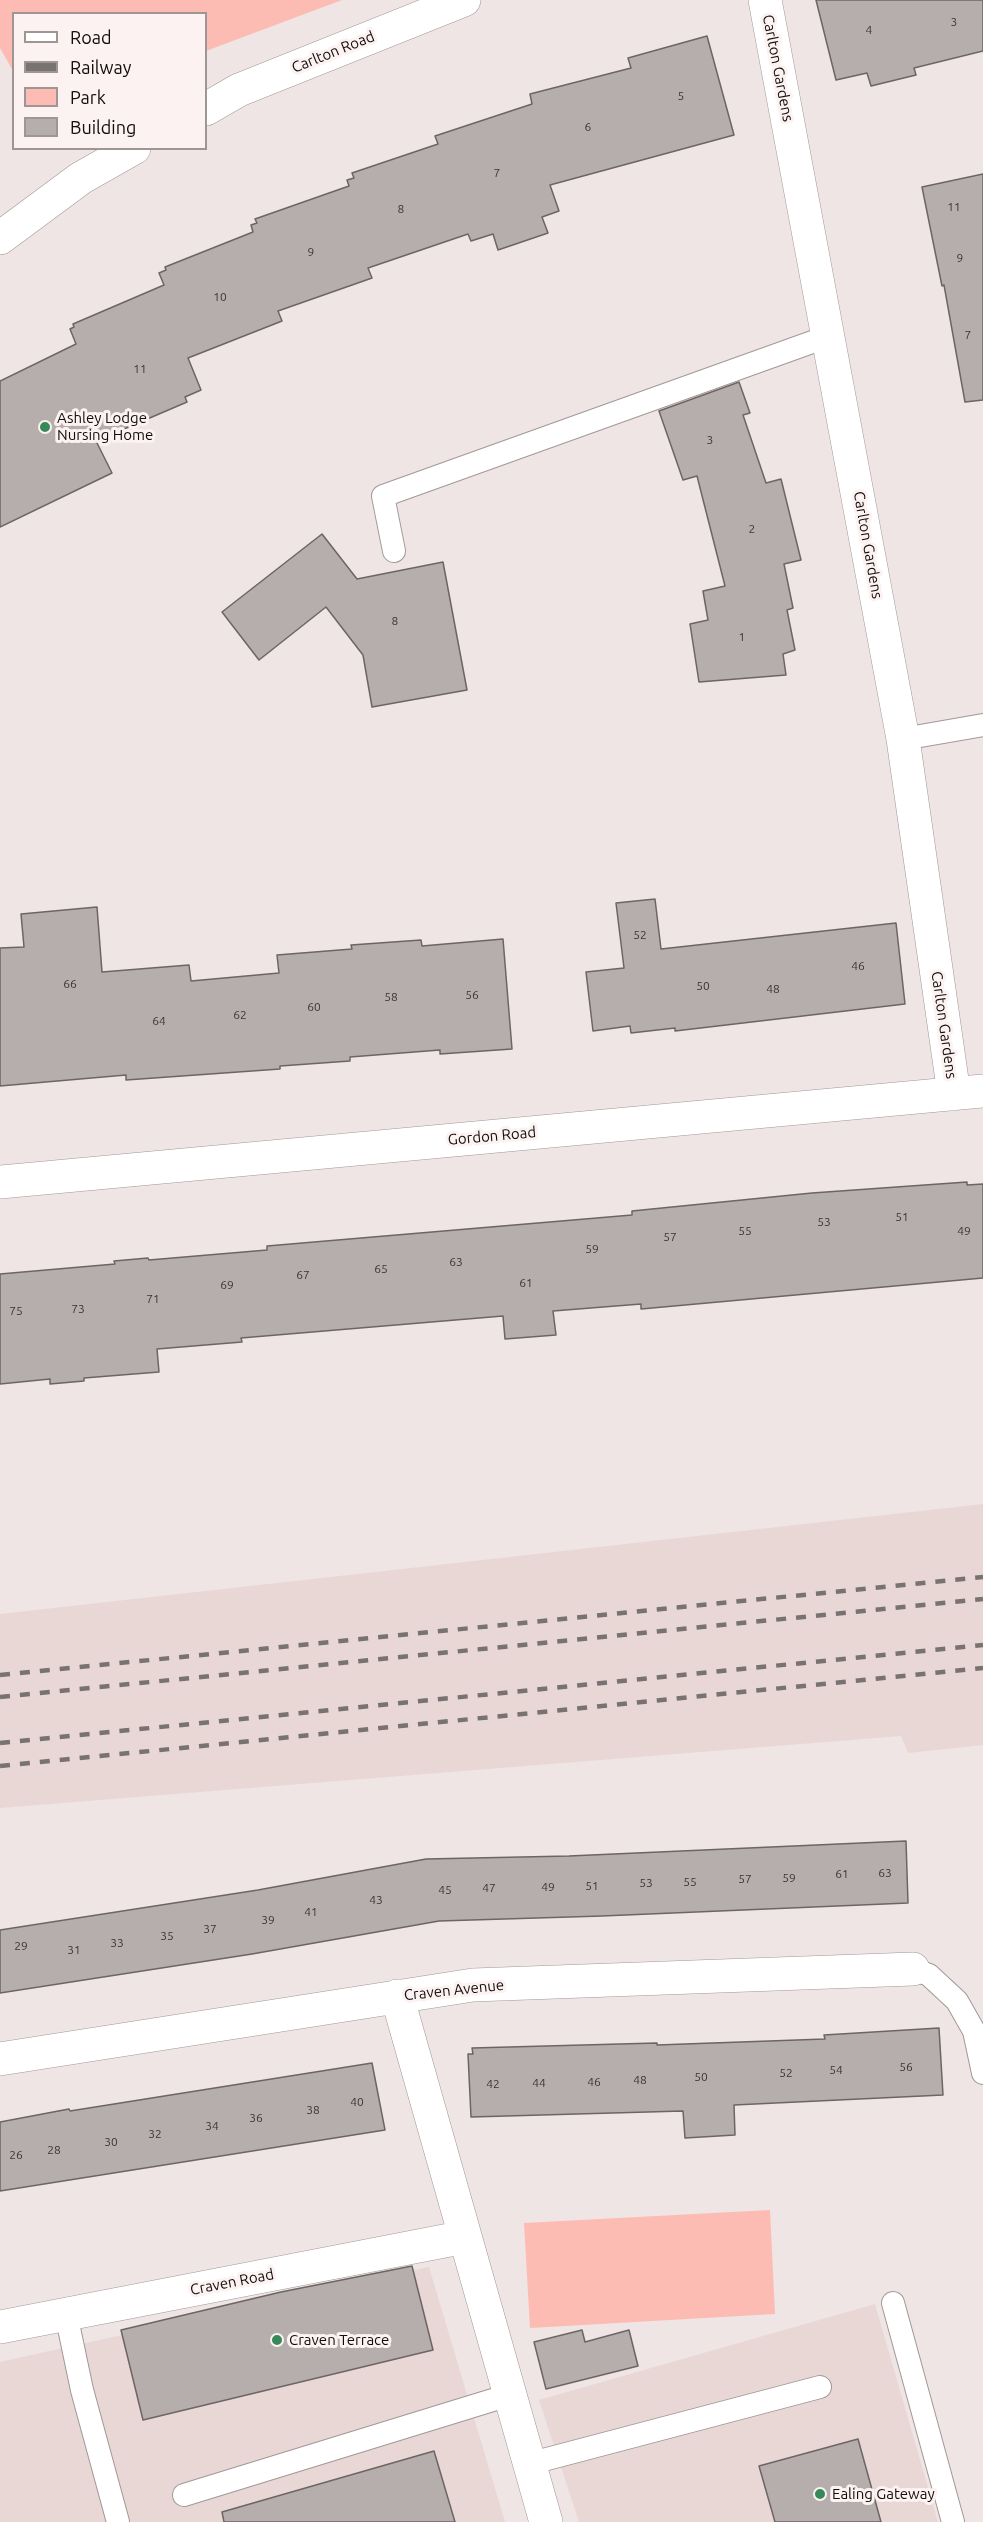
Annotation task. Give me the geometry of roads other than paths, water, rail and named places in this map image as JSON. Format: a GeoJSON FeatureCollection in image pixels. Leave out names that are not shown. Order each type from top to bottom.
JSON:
{"type":"FeatureCollection","features":[{"type":"Feature","properties":{"kind":"street","name":"Carlton Road"},"geometry":{"type":"LineString","coordinates":[[207,108],[239,90],[464,0]]}},
{"type":"Feature","properties":{"kind":"street","name":"Carlton Gardens"},"geometry":{"type":"LineString","coordinates":[[765,0],[968,1092]]}},
{"type":"Feature","properties":{"kind":"street"},"geometry":{"type":"LineString","coordinates":[[0,238],[81,178],[130,150]]}},
{"type":"Feature","properties":{"kind":"street","name":"Gordon Road"},"geometry":{"type":"LineString","coordinates":[[0,1182],[968,1092]]}},
{"type":"Feature","properties":{"kind":"street","name":"Craven Avenue"},"geometry":{"type":"LineString","coordinates":[[0,2060],[473,1985],[913,1969]]}},
{"type":"Feature","properties":{"kind":"street"},"geometry":{"type":"LineString","coordinates":[[397,1996],[546,2522]]}},
{"type":"Feature","properties":{"kind":"street","name":"Craven Road"},"geometry":{"type":"LineString","coordinates":[[0,2327],[465,2237]]}},
{"type":"Feature","properties":{"kind":"lane"},"geometry":{"type":"LineString","coordinates":[[394,551],[383,496],[829,336]]}},
{"type":"Feature","properties":{"kind":"lane"},"geometry":{"type":"LineString","coordinates":[[903,739],[983,725]]}},
{"type":"Feature","properties":{"kind":"lane"},"geometry":{"type":"LineString","coordinates":[[913,1969],[929,1975],[957,2001],[974,2031],[983,2073]]}},
{"type":"Feature","properties":{"kind":"lane"},"geometry":{"type":"LineString","coordinates":[[893,2303],[953,2522]]}},
{"type":"Feature","properties":{"kind":"lane"},"geometry":{"type":"LineString","coordinates":[[66,2314],[82,2390],[118,2522]]}},
{"type":"Feature","properties":{"kind":"lane"},"geometry":{"type":"LineString","coordinates":[[528,2464],[820,2387]]}},
{"type":"Feature","properties":{"kind":"lane"},"geometry":{"type":"LineString","coordinates":[[184,2495],[509,2395]]}},
{"type":"Feature","properties":{"kind":"railway"},"geometry":{"type":"LineString","coordinates":[[0,1675],[983,1577]]}},
{"type":"Feature","properties":{"kind":"railway"},"geometry":{"type":"LineString","coordinates":[[0,1697],[983,1599]]}},
{"type":"Feature","properties":{"kind":"railway"},"geometry":{"type":"LineString","coordinates":[[0,1743],[983,1645]]}},
{"type":"Feature","properties":{"kind":"railway"},"geometry":{"type":"LineString","coordinates":[[0,1766],[983,1668]]}},
{"type":"Feature","properties":{"kind":"place","name":"Ashley Lodge Nursing Home"},"geometry":{"type":"Point","coordinates":[45,427]}},
{"type":"Feature","properties":{"kind":"place","name":"Craven Terrace"},"geometry":{"type":"Point","coordinates":[277,2340]}},
{"type":"Feature","properties":{"kind":"place","name":"Ealing Gateway"},"geometry":{"type":"Point","coordinates":[820,2494]}}]}
